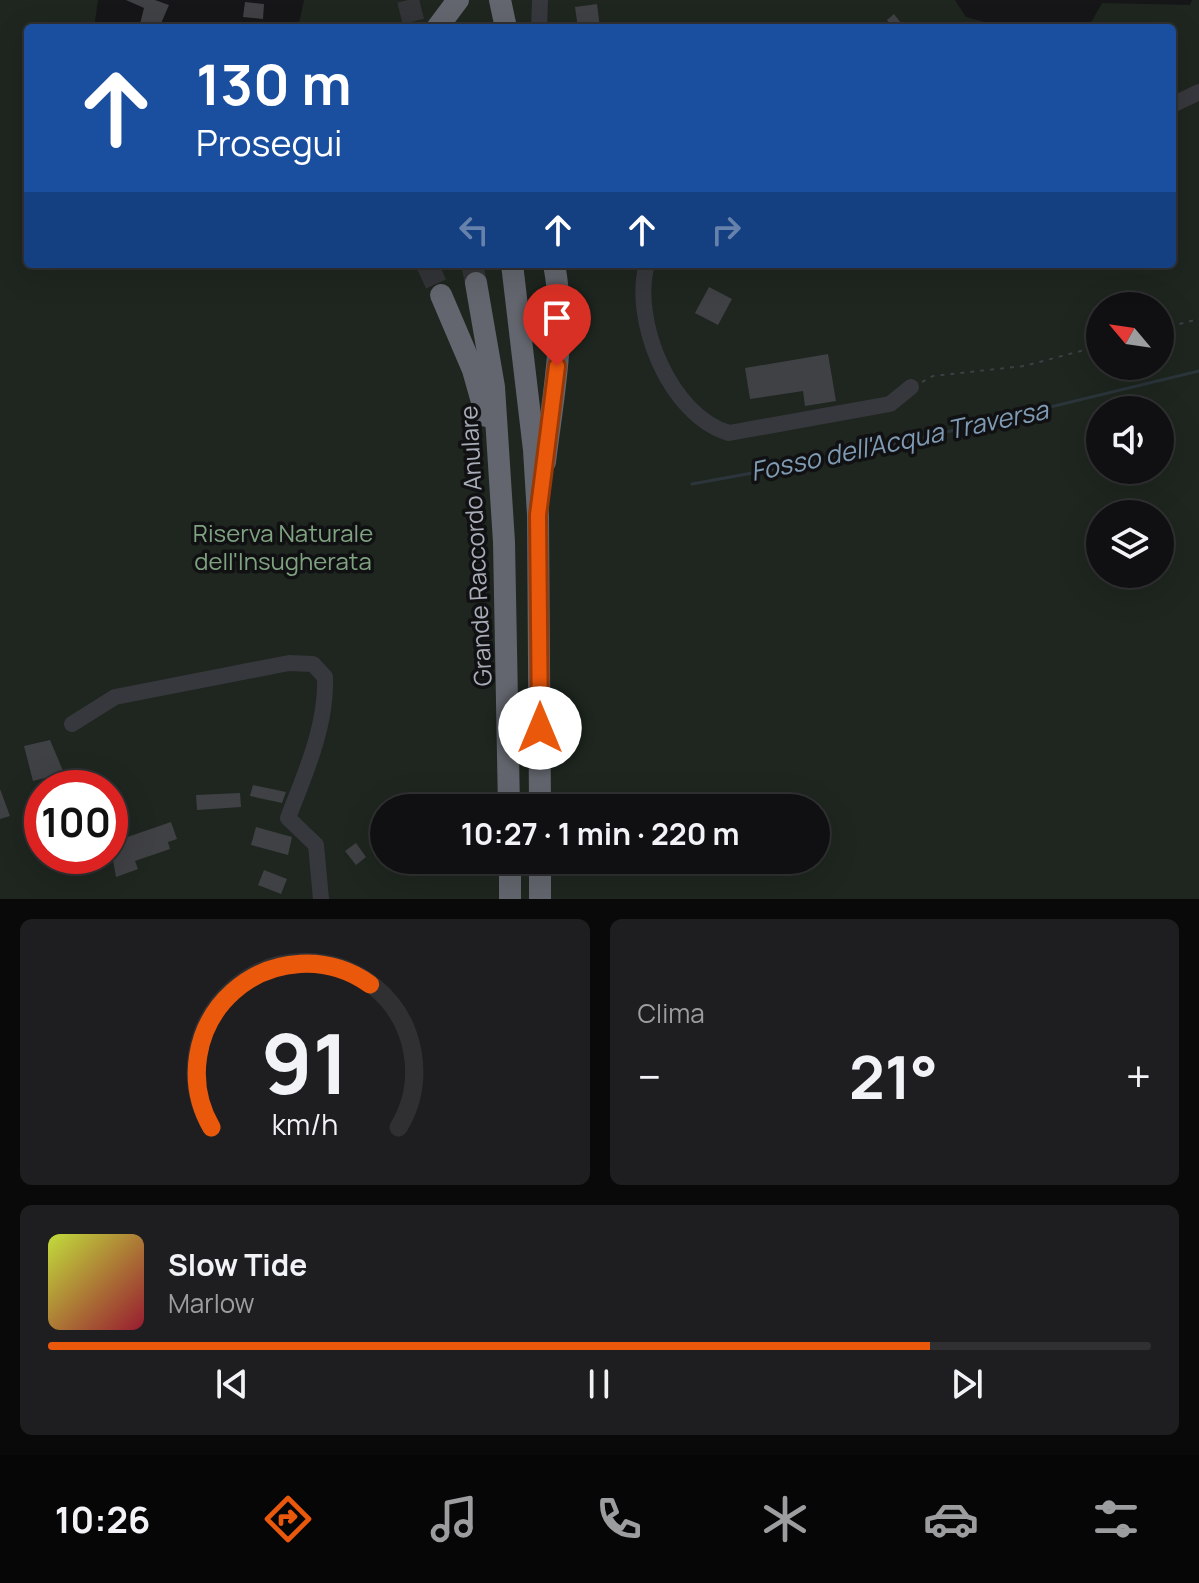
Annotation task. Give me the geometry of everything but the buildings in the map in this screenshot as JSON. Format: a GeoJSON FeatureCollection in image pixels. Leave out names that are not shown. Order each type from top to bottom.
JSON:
{"type":"FeatureCollection","features":[{"type":"Feature","properties":{"kind":"highway"},"geometry":{"type":"LineString","coordinates":[[440,24],[458,0]]}},
{"type":"Feature","properties":{"kind":"highway"},"geometry":{"type":"LineString","coordinates":[[500,0],[505,24]]}},
{"type":"Feature","properties":{"kind":"highway"},"geometry":{"type":"LineString","coordinates":[[512,268],[533,434],[538,515],[540,794]]}},
{"type":"Feature","properties":{"kind":"highway"},"geometry":{"type":"LineString","coordinates":[[538,515],[560,339],[561,307],[555,268]]}},
{"type":"Feature","properties":{"kind":"highway","name":"Grande Raccordo Anulare"},"geometry":{"type":"LineString","coordinates":[[476,283],[494,387],[509,794]]}},
{"type":"Feature","properties":{"kind":"highway"},"geometry":{"type":"LineString","coordinates":[[441,295],[473,370],[498,460]]}},
{"type":"Feature","properties":{"kind":"highway"},"geometry":{"type":"LineString","coordinates":[[510,874],[510,899]]}},
{"type":"Feature","properties":{"kind":"highway"},"geometry":{"type":"LineString","coordinates":[[540,874],[540,899]]}},
{"type":"Feature","properties":{"kind":"street"},"geometry":{"type":"LineString","coordinates":[[539,24],[540,0]]}},
{"type":"Feature","properties":{"kind":"street"},"geometry":{"type":"LineString","coordinates":[[1176,103],[1199,92]]}},
{"type":"Feature","properties":{"kind":"street"},"geometry":{"type":"LineString","coordinates":[[646,268],[643,289],[657,358],[678,398],[713,428],[729,433],[830,412],[868,409],[890,404],[911,387]]}},
{"type":"Feature","properties":{"kind":"street"},"geometry":{"type":"LineString","coordinates":[[72,724],[115,697],[275,665],[313,664],[325,677],[321,714],[310,759],[288,818],[316,845],[321,899]]}},
{"type":"Feature","properties":{"kind":"path"},"geometry":{"type":"LineString","coordinates":[[1055,268],[1056,272]]}},
{"type":"Feature","properties":{"kind":"path"},"geometry":{"type":"LineString","coordinates":[[1174,325],[1199,319]]}},
{"type":"Feature","properties":{"kind":"path"},"geometry":{"type":"LineString","coordinates":[[911,387],[933,376],[1024,366],[1086,350]]}},
{"type":"Feature","properties":{"kind":"green space","name":"Riserva Naturale dell'Insugherata"},"geometry":{"type":"Polygon","coordinates":[[[0,0],[98,0],[95,24],[24,24],[24,268],[1176,268],[1176,24],[1090,24],[1102,3],[1190,5],[1192,0],[1199,0],[1199,899],[0,899],[0,0]]]}},
{"type":"Feature","properties":{"kind":"green space"},"geometry":{"type":"Polygon","coordinates":[[[304,0],[955,0],[966,17],[991,24],[299,24],[304,0]]]}},
{"type":"Feature","properties":{"kind":"waterway","name":"Fosso dell'Acqua Traversa"},"geometry":{"type":"LineString","coordinates":[[692,484],[851,455],[1199,371]]}},
{"type":"Feature","properties":{"kind":"tunnel"},"geometry":{"type":"LineString","coordinates":[[408,0],[414,24]]}},
{"type":"Feature","properties":{"kind":"tunnel"},"geometry":{"type":"LineString","coordinates":[[429,268],[441,295]]}},
{"type":"Feature","properties":{"kind":"tunnel"},"geometry":{"type":"LineString","coordinates":[[473,268],[476,283]]}},
{"type":"Feature","properties":{"kind":"route"},"geometry":{"type":"LineString","coordinates":[[540,728],[538,515],[557,366]]}}]}
